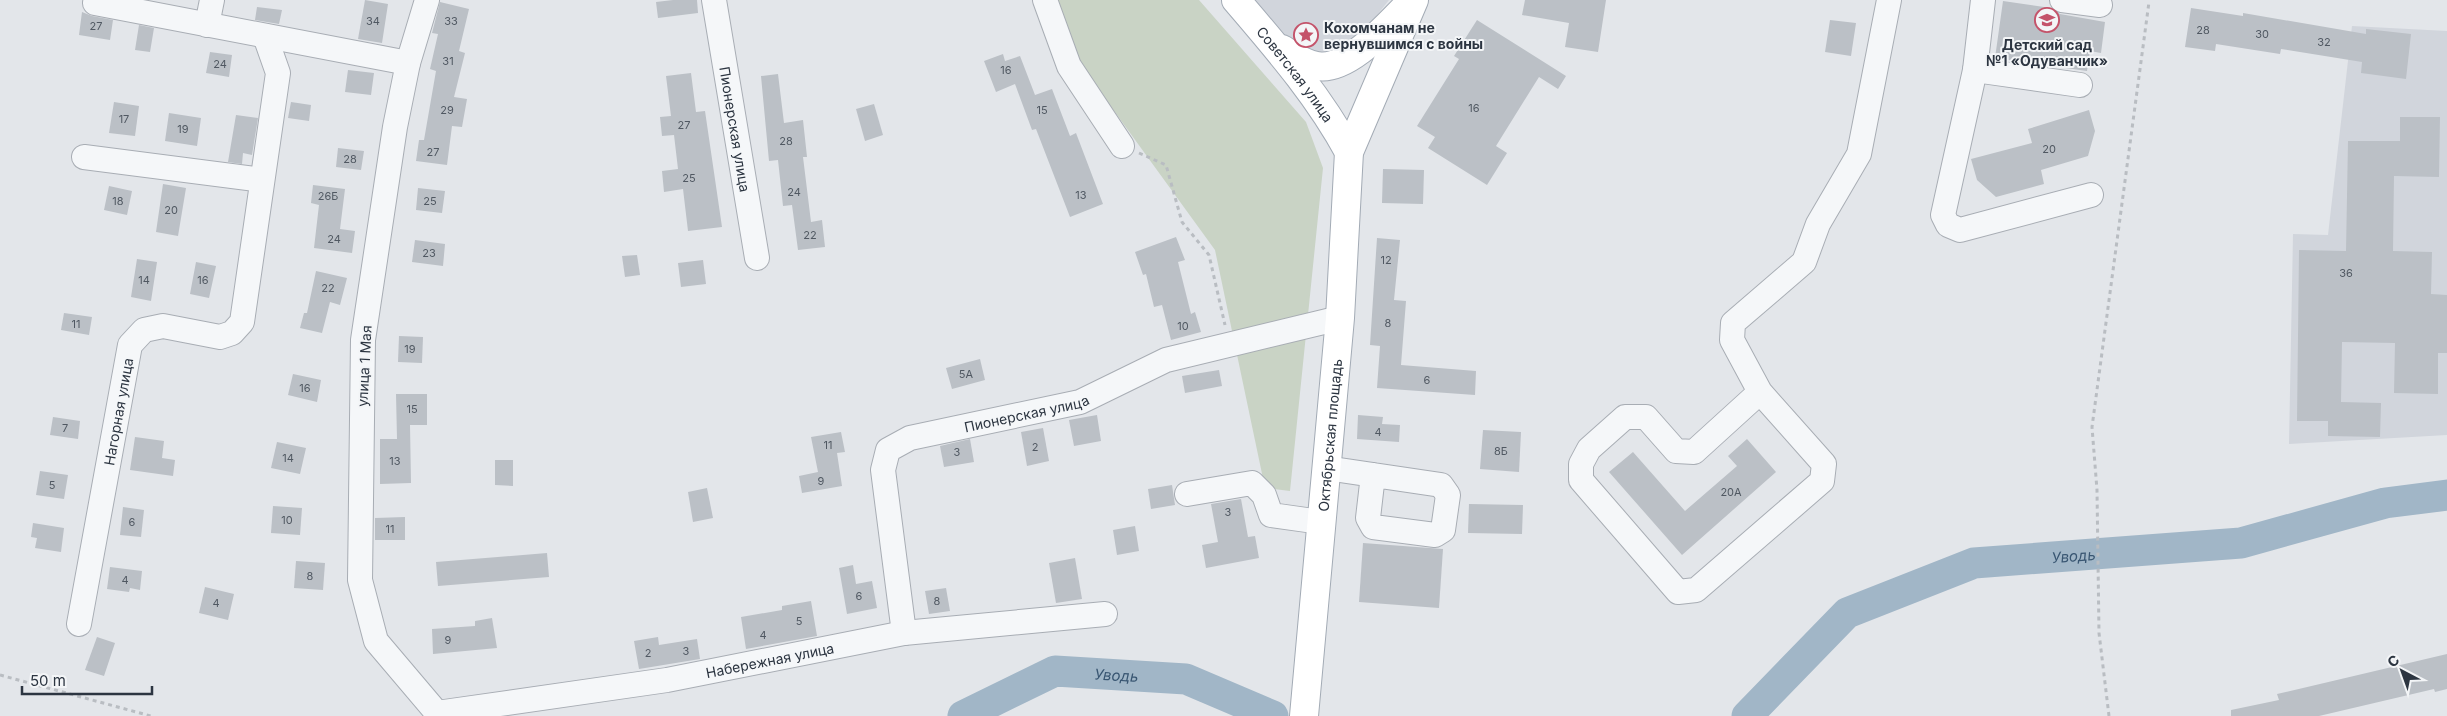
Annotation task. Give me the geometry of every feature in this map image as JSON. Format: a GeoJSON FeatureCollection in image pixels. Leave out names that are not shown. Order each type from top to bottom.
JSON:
{"type":"FeatureCollection","features":[{"type":"Feature","properties":{"kind":"main road","name":"Советская улица"},"geometry":{"type":"LineString","coordinates":[[1236,0],[1331,119],[1349,152]]}},
{"type":"Feature","properties":{"kind":"main road"},"geometry":{"type":"LineString","coordinates":[[1270,41],[1292,57],[1318,67],[1338,63],[1358,54],[1414,0]]}},
{"type":"Feature","properties":{"kind":"main road"},"geometry":{"type":"LineString","coordinates":[[1349,152],[1414,0]]}},
{"type":"Feature","properties":{"kind":"main road","name":"Октябрьская площадь"},"geometry":{"type":"LineString","coordinates":[[1304,716],[1340,318],[1349,152]]}},
{"type":"Feature","properties":{"kind":"street"},"geometry":{"type":"LineString","coordinates":[[207,25],[212,0]]}},
{"type":"Feature","properties":{"kind":"street","name":"улица 1 Мая"},"geometry":{"type":"LineString","coordinates":[[427,0],[408,63],[395,127],[363,340],[360,580],[376,641],[437,713]]}},
{"type":"Feature","properties":{"kind":"street","name":"Пионерская улица"},"geometry":{"type":"LineString","coordinates":[[714,0],[757,258]]}},
{"type":"Feature","properties":{"kind":"street"},"geometry":{"type":"LineString","coordinates":[[1045,0],[1069,66],[1122,146]]}},
{"type":"Feature","properties":{"kind":"street"},"geometry":{"type":"LineString","coordinates":[[1760,392],[1694,452],[1676,450],[1646,417],[1625,417],[1589,449],[1581,464],[1582,480],[1678,592],[1696,590],[1822,481],[1824,464],[1760,392],[1732,340],[1733,324],[1804,262],[1818,224],[1859,154],[1889,0]]}},
{"type":"Feature","properties":{"kind":"street"},"geometry":{"type":"LineString","coordinates":[[1983,0],[1975,70],[1943,215],[1948,225],[1960,230],[2091,195]]}},
{"type":"Feature","properties":{"kind":"street"},"geometry":{"type":"LineString","coordinates":[[2062,0],[2100,4]]}},
{"type":"Feature","properties":{"kind":"street"},"geometry":{"type":"LineString","coordinates":[[95,3],[408,63]]}},
{"type":"Feature","properties":{"kind":"street","name":"Нагорная улица"},"geometry":{"type":"LineString","coordinates":[[78,624],[130,345],[144,330],[163,326],[220,337],[232,333],[242,322],[278,73],[265,36]]}},
{"type":"Feature","properties":{"kind":"street"},"geometry":{"type":"LineString","coordinates":[[1975,70],[2080,85]]}},
{"type":"Feature","properties":{"kind":"street"},"geometry":{"type":"LineString","coordinates":[[84,157],[262,180]]}},
{"type":"Feature","properties":{"kind":"street","name":"Пионерская улица"},"geometry":{"type":"LineString","coordinates":[[904,633],[883,470],[888,450],[910,438],[1080,402],[1166,360],[1340,318]]}},
{"type":"Feature","properties":{"kind":"street"},"geometry":{"type":"LineString","coordinates":[[1326,468],[1373,475]]}},
{"type":"Feature","properties":{"kind":"street"},"geometry":{"type":"LineString","coordinates":[[1188,494],[1252,483],[1264,495],[1271,514],[1321,522]]}},
{"type":"Feature","properties":{"kind":"street","name":"Набережная улица"},"geometry":{"type":"LineString","coordinates":[[437,713],[667,680],[904,633],[1105,614]]}},
{"type":"Feature","properties":{"kind":"path"},"geometry":{"type":"LineString","coordinates":[[2109,716],[2100,632],[2097,490],[2092,427],[2149,2]]}},
{"type":"Feature","properties":{"kind":"path"},"geometry":{"type":"LineString","coordinates":[[1122,146],[1166,165],[1182,222],[1209,255],[1230,345]]}},
{"type":"Feature","properties":{"kind":"path"},"geometry":{"type":"LineString","coordinates":[[0,675],[150,716]]}},
{"type":"Feature","properties":{"kind":"shaded area"},"geometry":{"type":"Polygon","coordinates":[[[1243,0],[1389,0],[1358,39],[1336,51],[1296,53],[1243,0]]]}},
{"type":"Feature","properties":{"kind":"shaded area"},"geometry":{"type":"Polygon","coordinates":[[[2352,26],[2447,31],[2447,435],[2289,444],[2293,234],[2328,235],[2352,26]]]}},
{"type":"Feature","properties":{"kind":"green space"},"geometry":{"type":"Polygon","coordinates":[[[1053,0],[1199,0],[1306,122],[1323,168],[1290,491],[1265,488],[1215,250],[1072,53],[1053,0]]]}},
{"type":"Feature","properties":{"kind":"building"},"geometry":{"type":"Polygon","coordinates":[[[365,0],[388,4],[382,43],[358,39],[365,0]]]}},
{"type":"Feature","properties":{"kind":"building"},"geometry":{"type":"Polygon","coordinates":[[[697,0],[698,13],[658,18],[656,2],[697,0]]]}},
{"type":"Feature","properties":{"kind":"building"},"geometry":{"type":"Polygon","coordinates":[[[1525,0],[1606,0],[1598,52],[1565,47],[1569,23],[1522,15],[1525,0]]]}},
{"type":"Feature","properties":{"kind":"building"},"geometry":{"type":"Polygon","coordinates":[[[2003,1],[2051,8],[2060,14],[2105,22],[2101,53],[2090,51],[2087,71],[1995,58],[2003,1]]]}},
{"type":"Feature","properties":{"kind":"building"},"geometry":{"type":"Polygon","coordinates":[[[440,2],[469,9],[459,51],[465,53],[454,97],[467,99],[462,127],[452,126],[447,165],[416,161],[419,140],[424,140],[436,71],[430,69],[438,34],[432,33],[440,2]]]}},
{"type":"Feature","properties":{"kind":"building"},"geometry":{"type":"Polygon","coordinates":[[[257,7],[282,10],[279,24],[255,20],[257,7]]]}},
{"type":"Feature","properties":{"kind":"building"},"geometry":{"type":"Polygon","coordinates":[[[2191,8],[2243,16],[2243,13],[2366,34],[2366,29],[2411,34],[2406,79],[2361,73],[2362,62],[2281,49],[2280,54],[2216,44],[2215,51],[2185,47],[2191,8]]]}},
{"type":"Feature","properties":{"kind":"building"},"geometry":{"type":"Polygon","coordinates":[[[82,12],[113,20],[110,40],[79,35],[82,12]]]}},
{"type":"Feature","properties":{"kind":"building"},"geometry":{"type":"Polygon","coordinates":[[[1477,20],[1566,76],[1558,89],[1539,77],[1496,146],[1507,153],[1487,185],[1428,148],[1435,137],[1417,126],[1459,59],[1454,56],[1477,20]]]}},
{"type":"Feature","properties":{"kind":"building"},"geometry":{"type":"Polygon","coordinates":[[[1830,20],[1856,23],[1851,56],[1825,52],[1830,20]]]}},
{"type":"Feature","properties":{"kind":"building"},"geometry":{"type":"Polygon","coordinates":[[[139,25],[154,28],[150,52],[135,50],[139,25]]]}},
{"type":"Feature","properties":{"kind":"building"},"geometry":{"type":"Polygon","coordinates":[[[210,52],[232,55],[229,77],[206,73],[210,52]]]}},
{"type":"Feature","properties":{"kind":"building"},"geometry":{"type":"Polygon","coordinates":[[[1003,54],[1005,61],[1020,56],[1035,95],[1052,89],[1070,136],[1076,133],[1103,204],[1070,217],[1036,129],[1032,130],[1015,84],[996,92],[984,61],[1003,54]]]}},
{"type":"Feature","properties":{"kind":"building"},"geometry":{"type":"Polygon","coordinates":[[[348,70],[374,73],[371,95],[345,92],[348,70]]]}},
{"type":"Feature","properties":{"kind":"building"},"geometry":{"type":"Polygon","coordinates":[[[691,73],[696,112],[705,111],[722,227],[688,231],[683,189],[664,192],[662,171],[678,169],[674,135],[662,136],[660,117],[671,116],[666,76],[691,73]]]}},
{"type":"Feature","properties":{"kind":"building"},"geometry":{"type":"Polygon","coordinates":[[[778,74],[784,123],[803,120],[807,157],[803,157],[811,222],[822,220],[825,247],[798,250],[792,205],[783,206],[778,160],[769,161],[761,76],[778,74]]]}},
{"type":"Feature","properties":{"kind":"building"},"geometry":{"type":"Polygon","coordinates":[[[114,102],[139,106],[135,136],[109,133],[114,102]]]}},
{"type":"Feature","properties":{"kind":"building"},"geometry":{"type":"Polygon","coordinates":[[[291,102],[311,105],[309,121],[288,118],[291,102]]]}},
{"type":"Feature","properties":{"kind":"building"},"geometry":{"type":"Polygon","coordinates":[[[874,104],[883,135],[865,141],[856,109],[874,104]]]}},
{"type":"Feature","properties":{"kind":"building"},"geometry":{"type":"Polygon","coordinates":[[[2089,110],[2095,131],[2088,156],[2041,170],[2044,184],[1996,197],[1977,180],[1971,159],[2032,143],[2028,129],[2089,110]]]}},
{"type":"Feature","properties":{"kind":"building"},"geometry":{"type":"Polygon","coordinates":[[[169,113],[201,118],[197,146],[165,141],[169,113]]]}},
{"type":"Feature","properties":{"kind":"building"},"geometry":{"type":"Polygon","coordinates":[[[236,115],[258,118],[252,155],[243,153],[242,164],[228,162],[236,115]]]}},
{"type":"Feature","properties":{"kind":"building"},"geometry":{"type":"Polygon","coordinates":[[[2400,117],[2440,117],[2439,177],[2394,176],[2393,251],[2432,252],[2431,294],[2447,295],[2447,353],[2438,353],[2438,394],[2394,393],[2395,343],[2342,342],[2341,402],[2381,403],[2380,437],[2328,436],[2328,421],[2297,421],[2299,250],[2346,251],[2348,141],[2400,141],[2400,117]]]}},
{"type":"Feature","properties":{"kind":"building"},"geometry":{"type":"Polygon","coordinates":[[[338,148],[364,151],[361,170],[336,167],[338,148]]]}},
{"type":"Feature","properties":{"kind":"building"},"geometry":{"type":"Polygon","coordinates":[[[1383,169],[1424,170],[1423,204],[1382,203],[1383,169]]]}},
{"type":"Feature","properties":{"kind":"building"},"geometry":{"type":"Polygon","coordinates":[[[163,184],[186,188],[178,236],[156,232],[163,184]]]}},
{"type":"Feature","properties":{"kind":"building"},"geometry":{"type":"Polygon","coordinates":[[[313,185],[345,189],[340,229],[355,231],[352,253],[314,248],[319,205],[311,203],[313,185]]]}},
{"type":"Feature","properties":{"kind":"building"},"geometry":{"type":"Polygon","coordinates":[[[109,186],[132,191],[127,215],[104,210],[109,186]]]}},
{"type":"Feature","properties":{"kind":"building"},"geometry":{"type":"Polygon","coordinates":[[[418,188],[445,191],[442,213],[416,210],[418,188]]]}},
{"type":"Feature","properties":{"kind":"building"},"geometry":{"type":"Polygon","coordinates":[[[1176,237],[1185,260],[1178,262],[1191,314],[1195,312],[1201,332],[1171,340],[1162,305],[1154,307],[1146,274],[1143,275],[1135,252],[1176,237]]]}},
{"type":"Feature","properties":{"kind":"building"},"geometry":{"type":"Polygon","coordinates":[[[1377,238],[1400,240],[1394,300],[1406,301],[1401,365],[1476,371],[1475,395],[1377,388],[1380,346],[1370,345],[1377,238]]]}},
{"type":"Feature","properties":{"kind":"building"},"geometry":{"type":"Polygon","coordinates":[[[415,240],[445,244],[443,266],[412,262],[415,240]]]}},
{"type":"Feature","properties":{"kind":"building"},"geometry":{"type":"Polygon","coordinates":[[[637,255],[640,275],[625,277],[622,256],[637,255]]]}},
{"type":"Feature","properties":{"kind":"building"},"geometry":{"type":"Polygon","coordinates":[[[137,259],[157,262],[151,301],[131,297],[137,259]]]}},
{"type":"Feature","properties":{"kind":"building"},"geometry":{"type":"Polygon","coordinates":[[[703,260],[706,284],[681,287],[678,263],[703,260]]]}},
{"type":"Feature","properties":{"kind":"building"},"geometry":{"type":"Polygon","coordinates":[[[196,262],[216,266],[209,298],[190,294],[196,262]]]}},
{"type":"Feature","properties":{"kind":"building"},"geometry":{"type":"Polygon","coordinates":[[[316,271],[347,278],[340,305],[330,302],[322,333],[300,328],[304,313],[307,313],[316,271]]]}},
{"type":"Feature","properties":{"kind":"building"},"geometry":{"type":"Polygon","coordinates":[[[64,313],[92,317],[89,335],[61,330],[64,313]]]}},
{"type":"Feature","properties":{"kind":"building"},"geometry":{"type":"Polygon","coordinates":[[[399,336],[423,337],[422,363],[398,362],[399,336]]]}},
{"type":"Feature","properties":{"kind":"building"},"geometry":{"type":"Polygon","coordinates":[[[980,359],[985,380],[952,389],[946,368],[980,359]]]}},
{"type":"Feature","properties":{"kind":"building"},"geometry":{"type":"Polygon","coordinates":[[[1219,370],[1222,386],[1185,393],[1182,376],[1219,370]]]}},
{"type":"Feature","properties":{"kind":"building"},"geometry":{"type":"Polygon","coordinates":[[[293,374],[321,380],[317,402],[288,395],[293,374]]]}},
{"type":"Feature","properties":{"kind":"building"},"geometry":{"type":"Polygon","coordinates":[[[396,394],[427,394],[427,425],[410,425],[411,483],[380,484],[380,439],[397,439],[396,394]]]}},
{"type":"Feature","properties":{"kind":"building"},"geometry":{"type":"Polygon","coordinates":[[[1097,415],[1101,441],[1074,446],[1069,420],[1097,415]]]}},
{"type":"Feature","properties":{"kind":"building"},"geometry":{"type":"Polygon","coordinates":[[[1358,415],[1383,417],[1382,424],[1400,425],[1399,442],[1357,439],[1358,415]]]}},
{"type":"Feature","properties":{"kind":"building"},"geometry":{"type":"Polygon","coordinates":[[[53,417],[80,421],[78,439],[50,435],[53,417]]]}},
{"type":"Feature","properties":{"kind":"building"},"geometry":{"type":"Polygon","coordinates":[[[1043,428],[1049,461],[1027,466],[1021,432],[1043,428]]]}},
{"type":"Feature","properties":{"kind":"building"},"geometry":{"type":"Polygon","coordinates":[[[1483,430],[1521,432],[1519,472],[1480,469],[1483,430]]]}},
{"type":"Feature","properties":{"kind":"building"},"geometry":{"type":"Polygon","coordinates":[[[841,432],[845,452],[837,453],[842,486],[802,493],[799,476],[818,472],[811,437],[841,432]]]}},
{"type":"Feature","properties":{"kind":"building"},"geometry":{"type":"Polygon","coordinates":[[[135,437],[164,441],[162,458],[175,460],[173,476],[130,470],[135,437]]]}},
{"type":"Feature","properties":{"kind":"building"},"geometry":{"type":"Polygon","coordinates":[[[970,439],[974,462],[944,467],[940,446],[970,439]]]}},
{"type":"Feature","properties":{"kind":"building"},"geometry":{"type":"Polygon","coordinates":[[[1747,439],[1776,472],[1682,555],[1609,472],[1633,452],[1685,511],[1737,466],[1728,456],[1747,439]]]}},
{"type":"Feature","properties":{"kind":"building"},"geometry":{"type":"Polygon","coordinates":[[[277,442],[306,448],[300,474],[271,468],[277,442]]]}},
{"type":"Feature","properties":{"kind":"building"},"geometry":{"type":"Polygon","coordinates":[[[495,460],[513,460],[513,486],[495,485],[495,460]]]}},
{"type":"Feature","properties":{"kind":"building"},"geometry":{"type":"Polygon","coordinates":[[[40,471],[68,475],[64,499],[36,495],[40,471]]]}},
{"type":"Feature","properties":{"kind":"building"},"geometry":{"type":"Polygon","coordinates":[[[1172,485],[1175,505],[1151,509],[1148,489],[1172,485]]]}},
{"type":"Feature","properties":{"kind":"building"},"geometry":{"type":"Polygon","coordinates":[[[707,488],[713,518],[693,522],[688,492],[707,488]]]}},
{"type":"Feature","properties":{"kind":"building"},"geometry":{"type":"Polygon","coordinates":[[[1241,499],[1248,537],[1255,536],[1259,558],[1206,568],[1202,545],[1218,542],[1211,504],[1241,499]]]}},
{"type":"Feature","properties":{"kind":"building"},"geometry":{"type":"Polygon","coordinates":[[[1469,504],[1523,505],[1522,534],[1468,533],[1469,504]]]}},
{"type":"Feature","properties":{"kind":"building"},"geometry":{"type":"Polygon","coordinates":[[[273,506],[302,508],[300,535],[271,533],[273,506]]]}},
{"type":"Feature","properties":{"kind":"building"},"geometry":{"type":"Polygon","coordinates":[[[123,507],[144,510],[141,537],[120,535],[123,507]]]}},
{"type":"Feature","properties":{"kind":"building"},"geometry":{"type":"Polygon","coordinates":[[[405,517],[405,540],[375,540],[375,518],[405,517]]]}},
{"type":"Feature","properties":{"kind":"building"},"geometry":{"type":"Polygon","coordinates":[[[33,523],[64,528],[61,552],[35,548],[37,538],[31,537],[33,523]]]}},
{"type":"Feature","properties":{"kind":"building"},"geometry":{"type":"Polygon","coordinates":[[[1135,526],[1139,551],[1117,555],[1113,530],[1135,526]]]}},
{"type":"Feature","properties":{"kind":"building"},"geometry":{"type":"Polygon","coordinates":[[[1363,543],[1443,549],[1439,608],[1359,602],[1363,543]]]}},
{"type":"Feature","properties":{"kind":"building"},"geometry":{"type":"Polygon","coordinates":[[[547,553],[549,577],[438,586],[436,562],[547,553]]]}},
{"type":"Feature","properties":{"kind":"building"},"geometry":{"type":"Polygon","coordinates":[[[1075,558],[1082,599],[1056,603],[1049,563],[1075,558]]]}},
{"type":"Feature","properties":{"kind":"building"},"geometry":{"type":"Polygon","coordinates":[[[296,561],[325,563],[323,590],[294,588],[296,561]]]}},
{"type":"Feature","properties":{"kind":"building"},"geometry":{"type":"Polygon","coordinates":[[[853,565],[856,584],[872,581],[877,608],[847,614],[839,568],[853,565]]]}},
{"type":"Feature","properties":{"kind":"building"},"geometry":{"type":"Polygon","coordinates":[[[110,567],[142,571],[140,590],[130,588],[129,592],[107,589],[110,567]]]}},
{"type":"Feature","properties":{"kind":"building"},"geometry":{"type":"Polygon","coordinates":[[[205,587],[234,594],[228,620],[199,613],[205,587]]]}},
{"type":"Feature","properties":{"kind":"building"},"geometry":{"type":"Polygon","coordinates":[[[946,588],[950,611],[929,614],[925,591],[946,588]]]}},
{"type":"Feature","properties":{"kind":"building"},"geometry":{"type":"Polygon","coordinates":[[[811,601],[817,636],[746,649],[741,617],[782,610],[782,606],[811,601]]]}},
{"type":"Feature","properties":{"kind":"building"},"geometry":{"type":"Polygon","coordinates":[[[492,618],[497,648],[433,654],[432,629],[475,626],[475,621],[492,618]]]}},
{"type":"Feature","properties":{"kind":"building"},"geometry":{"type":"Polygon","coordinates":[[[97,637],[115,643],[104,676],[85,670],[97,637]]]}},
{"type":"Feature","properties":{"kind":"building"},"geometry":{"type":"Polygon","coordinates":[[[658,637],[659,645],[697,639],[700,659],[639,669],[634,641],[658,637]]]}},
{"type":"Feature","properties":{"kind":"building"},"geometry":{"type":"Polygon","coordinates":[[[2447,654],[2447,689],[2435,692],[2434,689],[2319,716],[2231,716],[2231,710],[2279,700],[2277,694],[2447,654]]]}},
{"type":"Feature","properties":{"kind":"waterway","name":"Уводь"},"geometry":{"type":"LineString","coordinates":[[1747,716],[1847,613],[1974,563],[2241,543],[2385,503],[2447,495]]}},
{"type":"Feature","properties":{"kind":"waterway","name":"Уводь"},"geometry":{"type":"LineString","coordinates":[[963,716],[1055,671],[1186,679],[1273,716]]}},
{"type":"Feature","properties":{"kind":"place","name":"Детский сад №1 «Одуванчик»"},"geometry":{"type":"Point","coordinates":[2047,20]}},
{"type":"Feature","properties":{"kind":"place","name":"Кохомчанам не вернувшимся с войны"},"geometry":{"type":"Point","coordinates":[1306,35]}}]}
